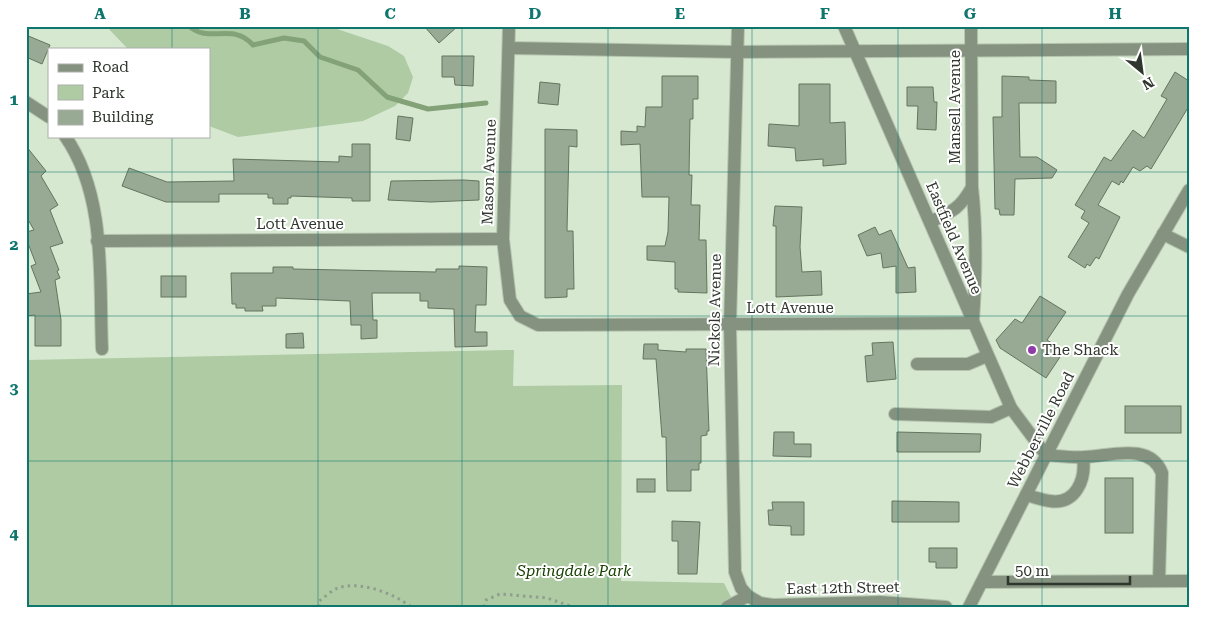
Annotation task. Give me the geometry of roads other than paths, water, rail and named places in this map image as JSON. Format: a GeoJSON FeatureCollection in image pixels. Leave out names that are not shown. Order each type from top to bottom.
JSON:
{"type":"FeatureCollection","features":[{"type":"Feature","properties":{"kind":"street","name":"Mason Avenue"},"geometry":{"type":"LineString","coordinates":[[509,26],[503,239],[510,300],[520,316]]}},
{"type":"Feature","properties":{"kind":"street","name":"Nickols Avenue"},"geometry":{"type":"LineString","coordinates":[[738,26],[730,325],[734,572],[746,594]]}},
{"type":"Feature","properties":{"kind":"street","name":"Eastfield Avenue"},"geometry":{"type":"LineString","coordinates":[[844,26],[972,323],[1011,408],[1046,455]]}},
{"type":"Feature","properties":{"kind":"street","name":"Mansell Avenue"},"geometry":{"type":"LineString","coordinates":[[972,26],[972,188],[974,219],[972,323]]}},
{"type":"Feature","properties":{"kind":"street"},"geometry":{"type":"LineString","coordinates":[[509,48],[738,52],[1189,49]]}},
{"type":"Feature","properties":{"kind":"street"},"geometry":{"type":"LineString","coordinates":[[26,102],[48,117]]}},
{"type":"Feature","properties":{"kind":"street"},"geometry":{"type":"LineString","coordinates":[[66,138],[76,152],[91,193],[97,241],[102,349]]}},
{"type":"Feature","properties":{"kind":"street"},"geometry":{"type":"LineString","coordinates":[[930,222],[954,211],[964,202],[972,188]]}},
{"type":"Feature","properties":{"kind":"street","name":"Webberville Road"},"geometry":{"type":"LineString","coordinates":[[969,607],[1128,294],[1189,190]]}},
{"type":"Feature","properties":{"kind":"street"},"geometry":{"type":"LineString","coordinates":[[1163,234],[1189,247]]}},
{"type":"Feature","properties":{"kind":"street","name":"Lott Avenue"},"geometry":{"type":"LineString","coordinates":[[97,241],[503,239]]}},
{"type":"Feature","properties":{"kind":"street","name":"Lott Avenue"},"geometry":{"type":"LineString","coordinates":[[520,316],[538,325],[972,323]]}},
{"type":"Feature","properties":{"kind":"street"},"geometry":{"type":"LineString","coordinates":[[917,364],[968,364],[987,356]]}},
{"type":"Feature","properties":{"kind":"street"},"geometry":{"type":"LineString","coordinates":[[895,414],[991,417],[1011,408]]}},
{"type":"Feature","properties":{"kind":"street"},"geometry":{"type":"LineString","coordinates":[[1046,455],[1083,458],[1133,453],[1150,458],[1158,464],[1162,473],[1159,581]]}},
{"type":"Feature","properties":{"kind":"street"},"geometry":{"type":"LineString","coordinates":[[1026,494],[1050,501],[1066,500],[1081,484],[1084,468],[1083,458]]}},
{"type":"Feature","properties":{"kind":"street"},"geometry":{"type":"LineString","coordinates":[[983,582],[1189,581]]}},
{"type":"Feature","properties":{"kind":"street"},"geometry":{"type":"LineString","coordinates":[[727,607],[746,594]]}},
{"type":"Feature","properties":{"kind":"street","name":"East 12th Street"},"geometry":{"type":"LineString","coordinates":[[746,594],[760,603],[773,605],[879,604],[946,607]]}},
{"type":"Feature","properties":{"kind":"waterway"},"geometry":{"type":"LineString","coordinates":[[189,26],[205,33],[237,35],[245,38],[253,45],[284,38],[304,41],[320,57],[358,70],[387,97],[428,109],[486,103]]}},
{"type":"Feature","properties":{"kind":"place","name":"The Shack"},"geometry":{"type":"Point","coordinates":[1032,350]}},
{"type":"Feature","properties":{"kind":"park label","name":"Springdale Park"},"geometry":{"type":"Point","coordinates":[574,571]}}]}
